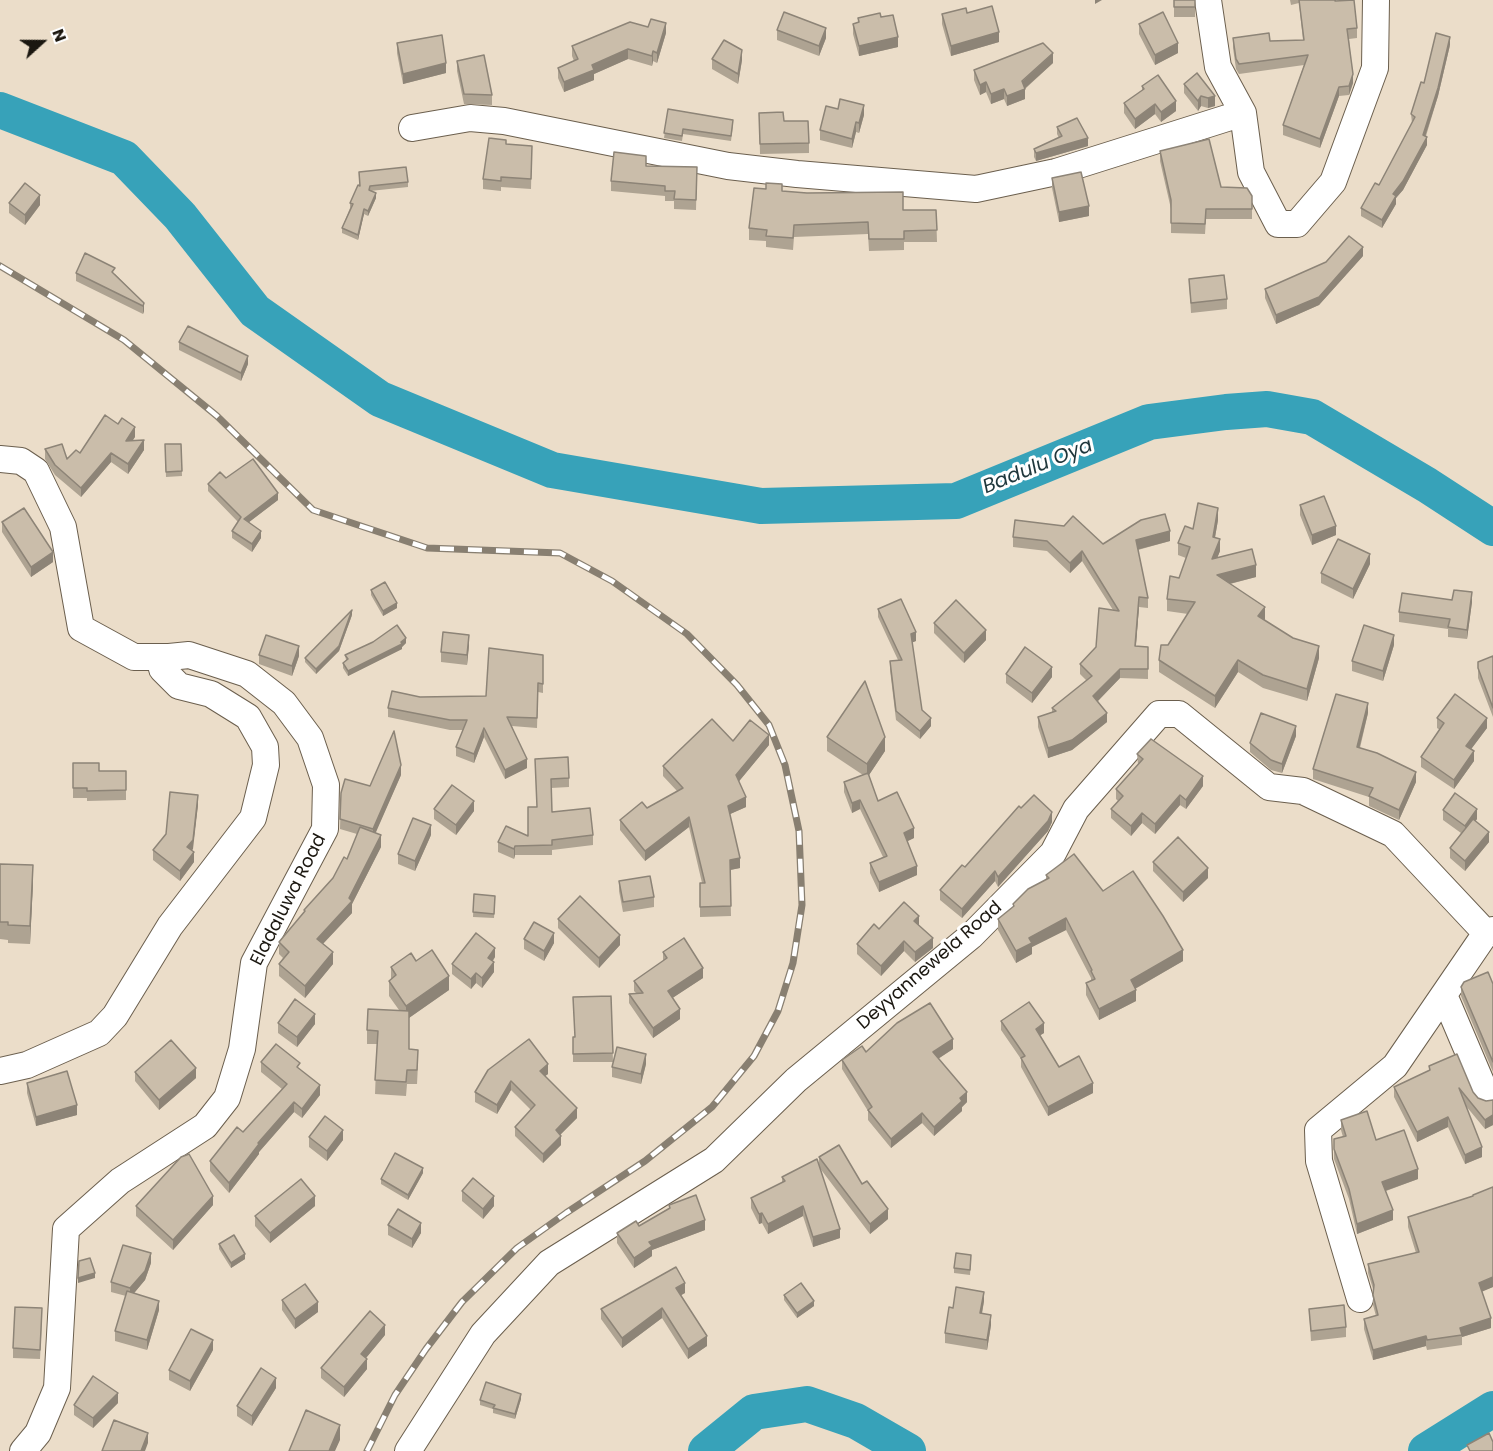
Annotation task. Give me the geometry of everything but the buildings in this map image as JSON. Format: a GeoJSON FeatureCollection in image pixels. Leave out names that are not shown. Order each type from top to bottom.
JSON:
{"type":"FeatureCollection","features":[{"type":"Feature","properties":{"kind":"street"},"geometry":{"type":"LineString","coordinates":[[1208,0],[1218,67],[1243,113],[1251,172],[1278,224],[1297,224],[1333,182],[1375,68],[1376,0]]}},
{"type":"Feature","properties":{"kind":"street"},"geometry":{"type":"LineString","coordinates":[[412,128],[470,118],[504,121],[728,166],[976,189],[1056,172],[1243,113]]}},
{"type":"Feature","properties":{"kind":"street","name":"Eladaluwa Road"},"geometry":{"type":"LineString","coordinates":[[0,459],[21,461],[36,471],[59,518],[63,527],[81,628],[134,657],[189,655],[247,674],[284,703],[310,738],[326,785],[326,829],[254,963],[243,1049],[227,1098],[205,1126],[120,1180],[66,1229],[57,1388],[38,1433],[23,1451]]}},
{"type":"Feature","properties":{"kind":"street"},"geometry":{"type":"LineString","coordinates":[[0,1071],[27,1065],[99,1033],[115,1016],[170,926],[253,818],[266,765],[265,747],[248,717],[211,694],[179,686],[162,669],[169,657]]}},
{"type":"Feature","properties":{"kind":"street","name":"Deyyannewela Road"},"geometry":{"type":"LineString","coordinates":[[408,1451],[483,1334],[549,1263],[714,1160],[795,1080],[971,936],[1053,853],[1076,809],[1160,714],[1179,714],[1269,787],[1303,791],[1393,834],[1490,931]]}},
{"type":"Feature","properties":{"kind":"street"},"geometry":{"type":"LineString","coordinates":[[1360,1299],[1319,1161],[1318,1130],[1395,1066],[1490,931]]}},
{"type":"Feature","properties":{"kind":"street"},"geometry":{"type":"LineString","coordinates":[[1444,995],[1487,1096]]}},
{"type":"Feature","properties":{"kind":"waterway","name":"Badulu Oya"},"geometry":{"type":"LineString","coordinates":[[0,110],[124,158],[180,216],[255,311],[380,399],[552,470],[761,506],[956,501],[1149,422],[1267,409],[1312,417],[1427,485],[1493,528]]}},
{"type":"Feature","properties":{"kind":"waterway","name":"Badulu Oya"},"geometry":{"type":"LineString","coordinates":[[706,1451],[754,1412],[807,1404],[856,1421],[908,1451]]}},
{"type":"Feature","properties":{"kind":"waterway","name":"Badulu Oya"},"geometry":{"type":"LineString","coordinates":[[1426,1451],[1493,1409]]}},
{"type":"Feature","properties":{"kind":"railway"},"geometry":{"type":"LineString","coordinates":[[0,266],[124,340],[217,416],[313,510],[427,548],[560,553],[612,581],[687,634],[737,685],[769,725],[785,765],[799,831],[802,905],[793,963],[778,1011],[754,1056],[712,1107],[645,1161],[517,1248],[462,1302],[395,1395],[367,1451]]}}]}
